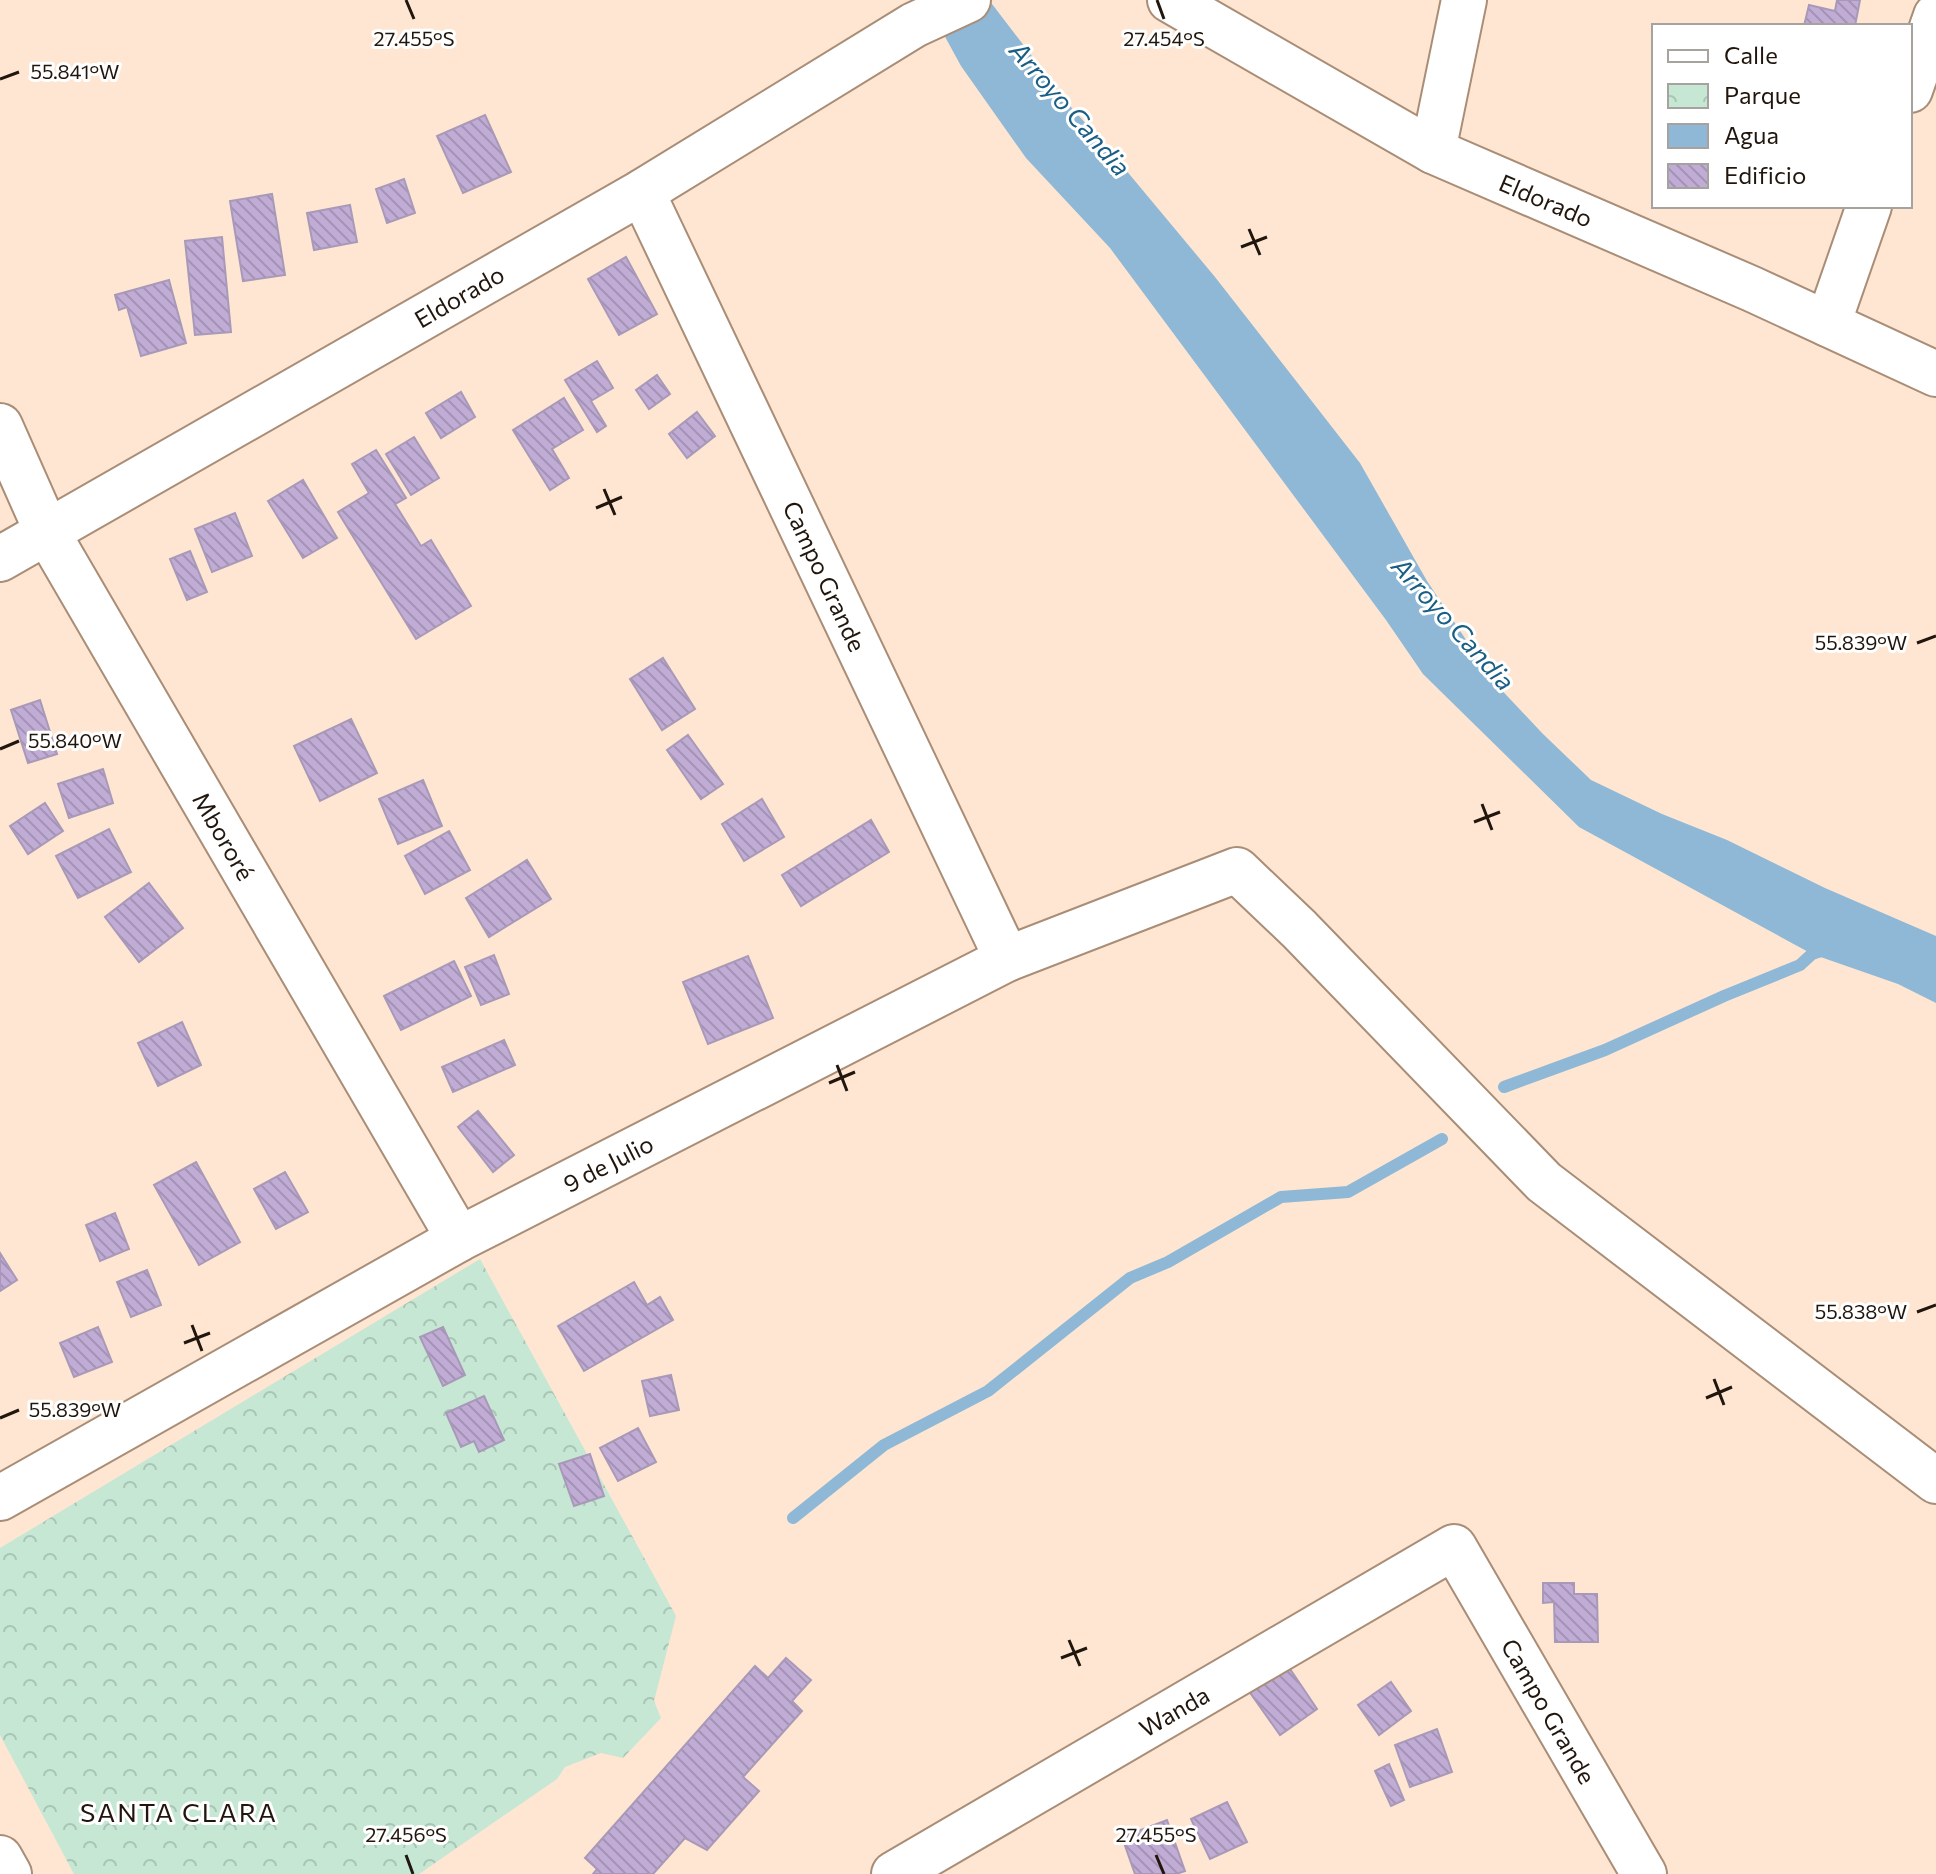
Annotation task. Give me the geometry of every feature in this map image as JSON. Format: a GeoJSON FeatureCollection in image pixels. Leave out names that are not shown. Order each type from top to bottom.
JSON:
{"type":"FeatureCollection","features":[{"type":"Feature","properties":{"kind":"street","name":"Eldorado"},"geometry":{"type":"LineString","coordinates":[[0,559],[642,192],[914,25],[968,0]]}},
{"type":"Feature","properties":{"kind":"street","name":"Eldorado"},"geometry":{"type":"LineString","coordinates":[[1170,0],[1433,151],[1752,289],[1936,374]]}},
{"type":"Feature","properties":{"kind":"street"},"geometry":{"type":"LineString","coordinates":[[1433,151],[1464,0]]}},
{"type":"Feature","properties":{"kind":"street"},"geometry":{"type":"LineString","coordinates":[[1912,84],[1936,16]]}},
{"type":"Feature","properties":{"kind":"street","name":"Campo Grande"},"geometry":{"type":"LineString","coordinates":[[642,192],[1007,959]]}},
{"type":"Feature","properties":{"kind":"street"},"geometry":{"type":"LineString","coordinates":[[1828,324],[1868,208]]}},
{"type":"Feature","properties":{"kind":"street","name":"Mbororé"},"geometry":{"type":"LineString","coordinates":[[0,426],[47,532],[459,1239]]}},
{"type":"Feature","properties":{"kind":"street","name":"9 de Julio"},"geometry":{"type":"LineString","coordinates":[[0,1498],[459,1239],[1007,959],[1237,870],[1299,929],[1544,1182],[1936,1481]]}},
{"type":"Feature","properties":{"kind":"street","name":"Campo Grande"},"geometry":{"type":"LineString","coordinates":[[1454,1547],[1644,1874]]}},
{"type":"Feature","properties":{"kind":"street","name":"Wanda"},"geometry":{"type":"LineString","coordinates":[[894,1874],[1454,1547]]}},
{"type":"Feature","properties":{"kind":"street"},"geometry":{"type":"LineString","coordinates":[[0,1858],[9,1874]]}},
{"type":"Feature","properties":{"kind":"green space"},"geometry":{"type":"Polygon","coordinates":[[[480,1259],[676,1616],[654,1701],[661,1718],[623,1758],[601,1753],[565,1767],[557,1779],[419,1874],[74,1874],[0,1735],[0,1548],[480,1259]]]}},
{"type":"Feature","properties":{"kind":"water","name":"Arroyo Candia"},"geometry":{"type":"Polygon","coordinates":[[[925,0],[989,0],[1070,106],[1215,277],[1360,463],[1427,581],[1494,682],[1543,734],[1591,780],[1936,936],[1936,1003],[1898,984],[1812,954],[1579,827],[1423,674],[1110,248],[1026,158],[961,66],[925,0]]]}},
{"type":"Feature","properties":{"kind":"building"},"geometry":{"type":"Polygon","coordinates":[[[1837,0],[1860,0],[1855,24],[1804,24],[1809,5],[1835,11],[1837,0]]]}},
{"type":"Feature","properties":{"kind":"building"},"geometry":{"type":"Polygon","coordinates":[[[485,115],[511,172],[463,193],[437,136],[485,115]]]}},
{"type":"Feature","properties":{"kind":"building"},"geometry":{"type":"Polygon","coordinates":[[[404,179],[415,213],[387,223],[376,189],[404,179]]]}},
{"type":"Feature","properties":{"kind":"building"},"geometry":{"type":"Polygon","coordinates":[[[272,194],[285,275],[243,281],[230,201],[272,194]]]}},
{"type":"Feature","properties":{"kind":"building"},"geometry":{"type":"Polygon","coordinates":[[[350,205],[357,242],[314,250],[307,213],[350,205]]]}},
{"type":"Feature","properties":{"kind":"building"},"geometry":{"type":"Polygon","coordinates":[[[222,237],[231,332],[195,335],[185,241],[222,237]]]}},
{"type":"Feature","properties":{"kind":"building"},"geometry":{"type":"Polygon","coordinates":[[[626,257],[657,314],[619,335],[588,279],[626,257]]]}},
{"type":"Feature","properties":{"kind":"building"},"geometry":{"type":"Polygon","coordinates":[[[169,280],[186,343],[141,356],[127,307],[119,310],[115,295],[169,280]]]}},
{"type":"Feature","properties":{"kind":"building"},"geometry":{"type":"Polygon","coordinates":[[[597,361],[613,388],[591,401],[606,426],[597,432],[565,380],[597,361]]]}},
{"type":"Feature","properties":{"kind":"building"},"geometry":{"type":"Polygon","coordinates":[[[657,375],[670,394],[649,409],[636,390],[657,375]]]}},
{"type":"Feature","properties":{"kind":"building"},"geometry":{"type":"Polygon","coordinates":[[[461,392],[475,417],[441,438],[426,413],[461,392]]]}},
{"type":"Feature","properties":{"kind":"building"},"geometry":{"type":"Polygon","coordinates":[[[564,398],[583,430],[552,449],[569,478],[550,490],[513,430],[564,398]]]}},
{"type":"Feature","properties":{"kind":"building"},"geometry":{"type":"Polygon","coordinates":[[[697,412],[715,436],[687,458],[669,434],[697,412]]]}},
{"type":"Feature","properties":{"kind":"building"},"geometry":{"type":"Polygon","coordinates":[[[414,437],[439,478],[411,495],[386,454],[414,437]]]}},
{"type":"Feature","properties":{"kind":"building"},"geometry":{"type":"Polygon","coordinates":[[[376,450],[406,498],[395,504],[421,546],[431,540],[471,606],[416,639],[338,512],[369,493],[352,464],[376,450]]]}},
{"type":"Feature","properties":{"kind":"building"},"geometry":{"type":"Polygon","coordinates":[[[303,480],[337,538],[303,558],[268,501],[303,480]]]}},
{"type":"Feature","properties":{"kind":"building"},"geometry":{"type":"Polygon","coordinates":[[[235,513],[252,556],[212,572],[195,529],[235,513]]]}},
{"type":"Feature","properties":{"kind":"building"},"geometry":{"type":"Polygon","coordinates":[[[190,551],[207,592],[187,600],[170,559],[190,551]]]}},
{"type":"Feature","properties":{"kind":"building"},"geometry":{"type":"Polygon","coordinates":[[[663,658],[695,709],[662,730],[630,679],[663,658]]]}},
{"type":"Feature","properties":{"kind":"building"},"geometry":{"type":"Polygon","coordinates":[[[40,700],[57,754],[28,763],[11,710],[40,700]]]}},
{"type":"Feature","properties":{"kind":"building"},"geometry":{"type":"Polygon","coordinates":[[[351,719],[377,773],[320,801],[294,746],[351,719]]]}},
{"type":"Feature","properties":{"kind":"building"},"geometry":{"type":"Polygon","coordinates":[[[688,735],[723,784],[701,799],[667,750],[688,735]]]}},
{"type":"Feature","properties":{"kind":"building"},"geometry":{"type":"Polygon","coordinates":[[[103,769],[113,803],[69,818],[58,784],[103,769]]]}},
{"type":"Feature","properties":{"kind":"building"},"geometry":{"type":"Polygon","coordinates":[[[423,780],[442,826],[398,844],[379,799],[423,780]]]}},
{"type":"Feature","properties":{"kind":"building"},"geometry":{"type":"Polygon","coordinates":[[[762,799],[784,837],[744,861],[722,824],[762,799]]]}},
{"type":"Feature","properties":{"kind":"building"},"geometry":{"type":"Polygon","coordinates":[[[45,803],[63,831],[28,854],[10,826],[45,803]]]}},
{"type":"Feature","properties":{"kind":"building"},"geometry":{"type":"Polygon","coordinates":[[[871,820],[889,852],[801,906],[782,875],[871,820]]]}},
{"type":"Feature","properties":{"kind":"building"},"geometry":{"type":"Polygon","coordinates":[[[109,829],[131,872],[78,898],[56,856],[109,829]]]}},
{"type":"Feature","properties":{"kind":"building"},"geometry":{"type":"Polygon","coordinates":[[[449,831],[470,870],[425,894],[405,856],[449,831]]]}},
{"type":"Feature","properties":{"kind":"building"},"geometry":{"type":"Polygon","coordinates":[[[527,860],[551,899],[489,937],[466,898],[527,860]]]}},
{"type":"Feature","properties":{"kind":"building"},"geometry":{"type":"Polygon","coordinates":[[[149,883],[183,928],[139,962],[105,917],[149,883]]]}},
{"type":"Feature","properties":{"kind":"building"},"geometry":{"type":"Polygon","coordinates":[[[494,955],[509,994],[481,1005],[465,967],[494,955]]]}},
{"type":"Feature","properties":{"kind":"building"},"geometry":{"type":"Polygon","coordinates":[[[748,956],[773,1018],[708,1044],[683,982],[748,956]]]}},
{"type":"Feature","properties":{"kind":"building"},"geometry":{"type":"Polygon","coordinates":[[[454,961],[471,996],[401,1030],[384,996],[454,961]]]}},
{"type":"Feature","properties":{"kind":"building"},"geometry":{"type":"Polygon","coordinates":[[[182,1022],[201,1065],[158,1086],[138,1043],[182,1022]]]}},
{"type":"Feature","properties":{"kind":"building"},"geometry":{"type":"Polygon","coordinates":[[[504,1040],[515,1065],[453,1092],[442,1067],[504,1040]]]}},
{"type":"Feature","properties":{"kind":"building"},"geometry":{"type":"Polygon","coordinates":[[[478,1111],[514,1155],[493,1172],[458,1127],[478,1111]]]}},
{"type":"Feature","properties":{"kind":"building"},"geometry":{"type":"Polygon","coordinates":[[[196,1162],[240,1242],[199,1265],[154,1185],[196,1162]]]}},
{"type":"Feature","properties":{"kind":"building"},"geometry":{"type":"Polygon","coordinates":[[[285,1172],[308,1212],[276,1229],[254,1189],[285,1172]]]}},
{"type":"Feature","properties":{"kind":"building"},"geometry":{"type":"Polygon","coordinates":[[[115,1213],[129,1249],[100,1261],[86,1225],[115,1213]]]}},
{"type":"Feature","properties":{"kind":"building"},"geometry":{"type":"Polygon","coordinates":[[[0,1253],[17,1280],[0,1291],[0,1253]]]}},
{"type":"Feature","properties":{"kind":"building"},"geometry":{"type":"Polygon","coordinates":[[[147,1270],[161,1305],[131,1317],[117,1282],[147,1270]]]}},
{"type":"Feature","properties":{"kind":"building"},"geometry":{"type":"Polygon","coordinates":[[[634,1282],[647,1305],[660,1297],[673,1320],[584,1371],[558,1326],[634,1282]]]}},
{"type":"Feature","properties":{"kind":"building"},"geometry":{"type":"Polygon","coordinates":[[[98,1327],[112,1362],[74,1377],[60,1343],[98,1327]]]}},
{"type":"Feature","properties":{"kind":"building"},"geometry":{"type":"Polygon","coordinates":[[[443,1327],[465,1375],[443,1386],[420,1337],[443,1327]]]}},
{"type":"Feature","properties":{"kind":"building"},"geometry":{"type":"Polygon","coordinates":[[[671,1375],[679,1410],[650,1416],[642,1381],[671,1375]]]}},
{"type":"Feature","properties":{"kind":"building"},"geometry":{"type":"Polygon","coordinates":[[[484,1396],[504,1440],[479,1452],[474,1441],[461,1447],[446,1413],[484,1396]]]}},
{"type":"Feature","properties":{"kind":"building"},"geometry":{"type":"Polygon","coordinates":[[[638,1428],[656,1462],[618,1481],[600,1448],[638,1428]]]}},
{"type":"Feature","properties":{"kind":"building"},"geometry":{"type":"Polygon","coordinates":[[[590,1454],[604,1496],[574,1506],[559,1464],[590,1454]]]}},
{"type":"Feature","properties":{"kind":"building"},"geometry":{"type":"Polygon","coordinates":[[[1543,1583],[1574,1583],[1574,1594],[1597,1594],[1598,1642],[1555,1642],[1554,1602],[1543,1603],[1543,1583]]]}},
{"type":"Feature","properties":{"kind":"building"},"geometry":{"type":"Polygon","coordinates":[[[786,1658],[811,1680],[792,1701],[802,1711],[743,1777],[759,1791],[707,1850],[685,1838],[653,1874],[593,1874],[597,1869],[585,1858],[755,1666],[768,1678],[786,1658]]]}},
{"type":"Feature","properties":{"kind":"building"},"geometry":{"type":"Polygon","coordinates":[[[1284,1660],[1317,1709],[1280,1735],[1246,1687],[1284,1660]]]}},
{"type":"Feature","properties":{"kind":"building"},"geometry":{"type":"Polygon","coordinates":[[[1391,1682],[1411,1711],[1379,1735],[1358,1705],[1391,1682]]]}},
{"type":"Feature","properties":{"kind":"building"},"geometry":{"type":"Polygon","coordinates":[[[1437,1729],[1452,1772],[1410,1787],[1395,1745],[1437,1729]]]}},
{"type":"Feature","properties":{"kind":"building"},"geometry":{"type":"Polygon","coordinates":[[[1389,1764],[1404,1800],[1391,1806],[1375,1771],[1389,1764]]]}},
{"type":"Feature","properties":{"kind":"building"},"geometry":{"type":"Polygon","coordinates":[[[1227,1802],[1247,1842],[1210,1859],[1191,1819],[1227,1802]]]}},
{"type":"Feature","properties":{"kind":"building"},"geometry":{"type":"Polygon","coordinates":[[[1167,1820],[1185,1871],[1176,1874],[1135,1874],[1122,1837],[1167,1820]]]}},
{"type":"Feature","properties":{"kind":"waterway"},"geometry":{"type":"LineString","coordinates":[[1504,1087],[1605,1050],[1800,965],[1812,954],[1827,949]]}},
{"type":"Feature","properties":{"kind":"waterway"},"geometry":{"type":"LineString","coordinates":[[793,1518],[884,1445],[988,1391],[1130,1278],[1168,1262],[1281,1197],[1348,1192],[1442,1139]]}},
{"type":"Feature","properties":{"kind":"district","name":"SANTA CLARA"},"geometry":{"type":"Point","coordinates":[179,1811]}}]}
